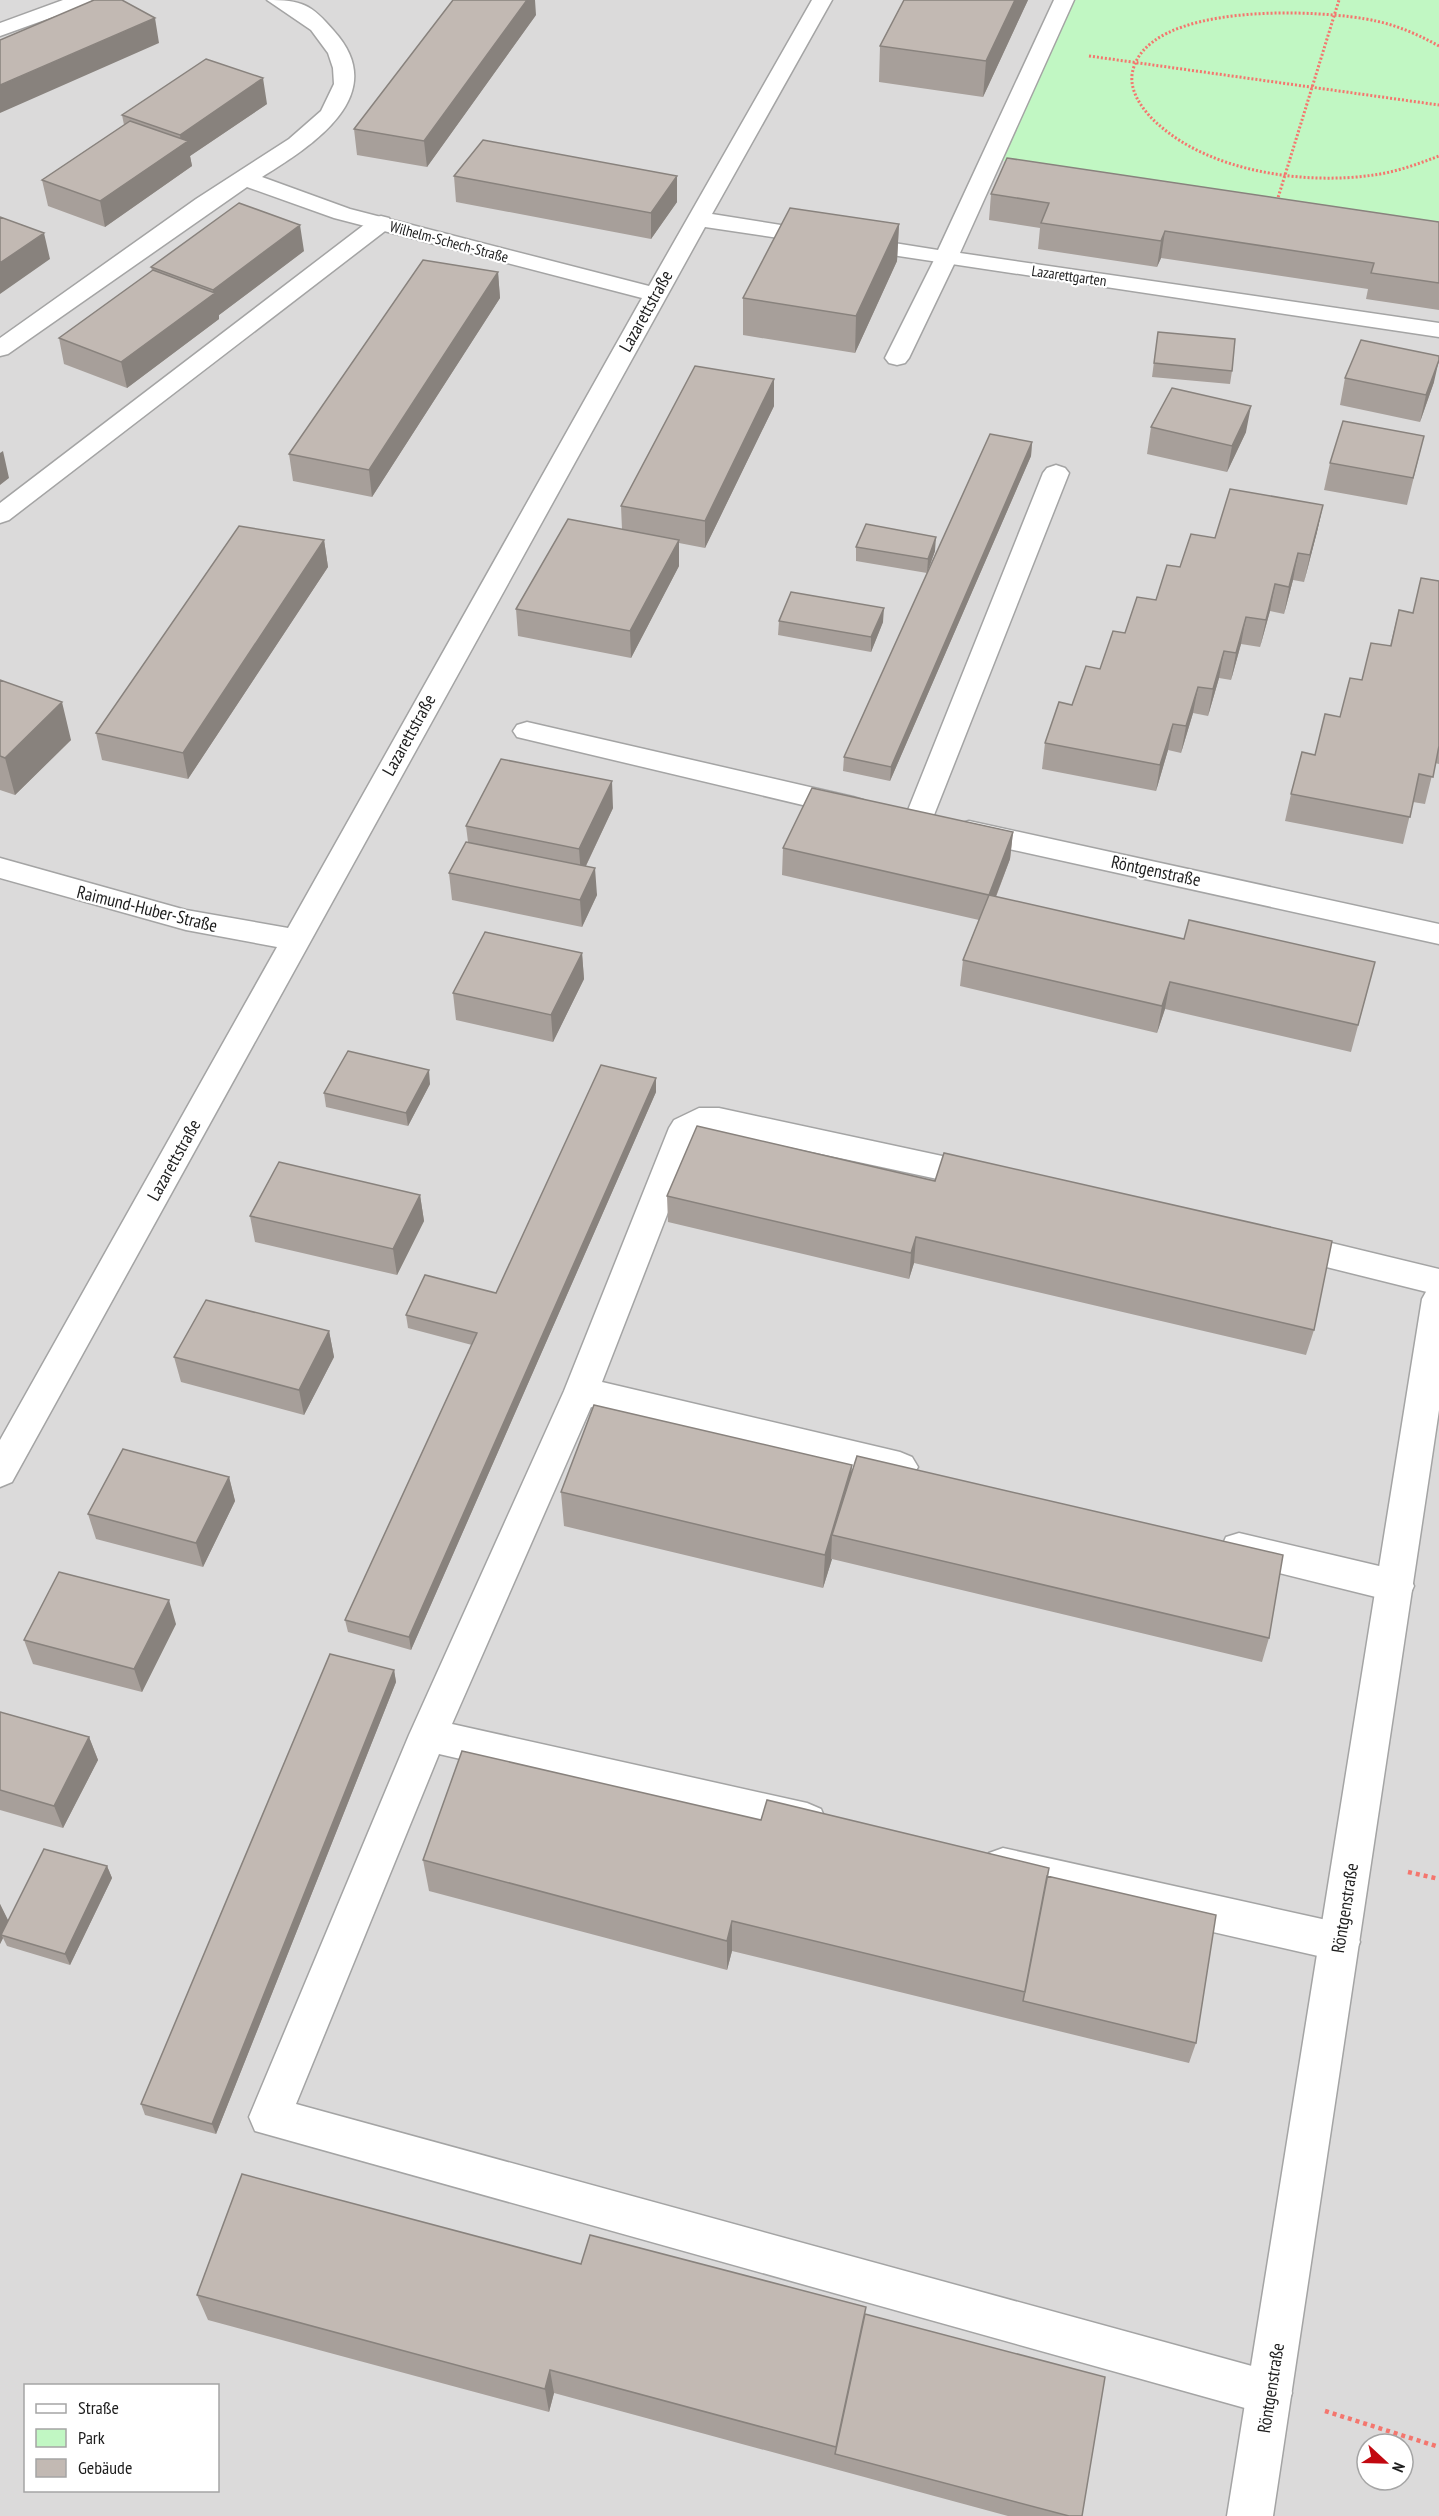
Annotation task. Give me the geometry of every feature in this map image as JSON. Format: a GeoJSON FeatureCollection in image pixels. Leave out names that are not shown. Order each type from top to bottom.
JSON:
{"type":"FeatureCollection","features":[{"type":"Feature","properties":{"kind":"street"},"geometry":{"type":"LineString","coordinates":[[0,30],[82,0]]}},
{"type":"Feature","properties":{"kind":"street"},"geometry":{"type":"LineString","coordinates":[[0,349],[206,202],[302,140],[325,118],[340,99],[344,81],[339,56],[329,35],[306,12],[277,0]]}},
{"type":"Feature","properties":{"kind":"street","name":"Lazarettstraße"},"geometry":{"type":"LineString","coordinates":[[0,1472],[822,0]]}},
{"type":"Feature","properties":{"kind":"street"},"geometry":{"type":"LineString","coordinates":[[897,358],[946,258],[1064,0]]}},
{"type":"Feature","properties":{"kind":"street","name":"Wilhelm-Schech-Straße"},"geometry":{"type":"LineString","coordinates":[[246,178],[280,194],[381,224],[656,294]]}},
{"type":"Feature","properties":{"kind":"street","name":"Lazarettgarten"},"geometry":{"type":"LineString","coordinates":[[699,219],[946,258],[1439,330]]}},
{"type":"Feature","properties":{"kind":"street"},"geometry":{"type":"LineString","coordinates":[[0,515],[381,224]]}},
{"type":"Feature","properties":{"kind":"street"},"geometry":{"type":"LineString","coordinates":[[892,815],[1056,473]]}},
{"type":"Feature","properties":{"kind":"street","name":"Röntgenstraße"},"geometry":{"type":"LineString","coordinates":[[527,731],[892,815],[1439,934]]}},
{"type":"Feature","properties":{"kind":"street","name":"Raimund-Huber-Straße"},"geometry":{"type":"LineString","coordinates":[[0,868],[186,920],[296,940]]}},
{"type":"Feature","properties":{"kind":"street"},"geometry":{"type":"LineString","coordinates":[[1021,1185],[719,1120],[699,1120],[685,1128],[581,1391],[428,1735],[270,2117],[1165,2362],[1270,2393]]}},
{"type":"Feature","properties":{"kind":"street"},"geometry":{"type":"LineString","coordinates":[[1253,1237],[1439,1282]]}},
{"type":"Feature","properties":{"kind":"street","name":"Röntgenstraße"},"geometry":{"type":"LineString","coordinates":[[1250,2516],[1439,1299]]}},
{"type":"Feature","properties":{"kind":"street"},"geometry":{"type":"LineString","coordinates":[[581,1391],[930,1474]]}},
{"type":"Feature","properties":{"kind":"street"},"geometry":{"type":"LineString","coordinates":[[1210,1541],[1396,1586]]}},
{"type":"Feature","properties":{"kind":"street"},"geometry":{"type":"LineString","coordinates":[[428,1735],[837,1828]]}},
{"type":"Feature","properties":{"kind":"street"},"geometry":{"type":"LineString","coordinates":[[966,1857],[1340,1942]]}},
{"type":"Feature","properties":{"kind":"path"},"geometry":{"type":"LineString","coordinates":[[1288,203],[1277,201],[1339,0]]}},
{"type":"Feature","properties":{"kind":"path"},"geometry":{"type":"LineString","coordinates":[[1326,8],[1384,20],[1426,36],[1439,46]]}},
{"type":"Feature","properties":{"kind":"path"},"geometry":{"type":"LineString","coordinates":[[1205,15],[1161,34],[1135,62],[1131,80],[1140,106],[1163,131],[1199,152],[1246,168],[1285,174],[1353,178],[1403,170],[1439,156]]}},
{"type":"Feature","properties":{"kind":"path"},"geometry":{"type":"LineString","coordinates":[[1041,49],[1439,105]]}},
{"type":"Feature","properties":{"kind":"path"},"geometry":{"type":"LineString","coordinates":[[1270,2393],[1439,2447]]}},
{"type":"Feature","properties":{"kind":"shaded area"},"geometry":{"type":"Polygon","coordinates":[[[0,0],[1439,0],[1439,2516],[0,2516],[0,0]]]}},
{"type":"Feature","properties":{"kind":"green space"},"geometry":{"type":"Polygon","coordinates":[[[1064,0],[1439,0],[1439,226],[991,159],[1064,0]]]}},
{"type":"Feature","properties":{"kind":"building"},"geometry":{"type":"Polygon","coordinates":[[[94,0],[122,0],[155,18],[0,85],[0,40],[94,0]]]}},
{"type":"Feature","properties":{"kind":"building"},"geometry":{"type":"Polygon","coordinates":[[[453,0],[527,0],[424,141],[354,129],[453,0]]]}},
{"type":"Feature","properties":{"kind":"building"},"geometry":{"type":"Polygon","coordinates":[[[904,0],[1015,0],[986,61],[880,46],[904,0]]]}},
{"type":"Feature","properties":{"kind":"building"},"geometry":{"type":"Polygon","coordinates":[[[206,59],[263,78],[180,135],[122,115],[206,59]]]}},
{"type":"Feature","properties":{"kind":"building"},"geometry":{"type":"Polygon","coordinates":[[[130,121],[188,141],[100,201],[42,180],[130,121]]]}},
{"type":"Feature","properties":{"kind":"building"},"geometry":{"type":"Polygon","coordinates":[[[483,140],[677,176],[651,213],[454,176],[483,140]]]}},
{"type":"Feature","properties":{"kind":"building"},"geometry":{"type":"Polygon","coordinates":[[[1007,158],[1439,222],[1439,283],[1371,273],[1374,263],[1165,231],[1161,241],[1041,223],[1049,203],[991,194],[1007,158]]]}},
{"type":"Feature","properties":{"kind":"building"},"geometry":{"type":"Polygon","coordinates":[[[239,203],[300,225],[213,290],[151,267],[239,203]]]}},
{"type":"Feature","properties":{"kind":"building"},"geometry":{"type":"Polygon","coordinates":[[[790,208],[899,224],[856,316],[743,298],[790,208]]]}},
{"type":"Feature","properties":{"kind":"building"},"geometry":{"type":"Polygon","coordinates":[[[0,217],[44,233],[0,263],[0,217]]]}},
{"type":"Feature","properties":{"kind":"building"},"geometry":{"type":"Polygon","coordinates":[[[423,260],[498,272],[369,470],[289,454],[423,260]]]}},
{"type":"Feature","properties":{"kind":"building"},"geometry":{"type":"Polygon","coordinates":[[[153,270],[215,293],[121,362],[59,338],[153,270]]]}},
{"type":"Feature","properties":{"kind":"building"},"geometry":{"type":"Polygon","coordinates":[[[1158,332],[1235,339],[1232,371],[1154,363],[1158,332]]]}},
{"type":"Feature","properties":{"kind":"building"},"geometry":{"type":"Polygon","coordinates":[[[1361,340],[1439,356],[1426,395],[1345,378],[1361,340]]]}},
{"type":"Feature","properties":{"kind":"building"},"geometry":{"type":"Polygon","coordinates":[[[695,366],[774,379],[705,521],[621,506],[695,366]]]}},
{"type":"Feature","properties":{"kind":"building"},"geometry":{"type":"Polygon","coordinates":[[[1172,388],[1251,406],[1232,446],[1151,427],[1172,388]]]}},
{"type":"Feature","properties":{"kind":"building"},"geometry":{"type":"Polygon","coordinates":[[[1343,421],[1424,436],[1413,478],[1330,463],[1343,421]]]}},
{"type":"Feature","properties":{"kind":"building"},"geometry":{"type":"Polygon","coordinates":[[[990,434],[1032,442],[891,767],[844,757],[990,434]]]}},
{"type":"Feature","properties":{"kind":"building"},"geometry":{"type":"Polygon","coordinates":[[[1230,489],[1323,505],[1310,555],[1298,553],[1289,587],[1275,584],[1266,620],[1246,617],[1236,653],[1224,651],[1213,689],[1198,687],[1186,726],[1173,724],[1160,765],[1045,743],[1059,702],[1072,705],[1086,666],[1100,669],[1113,631],[1125,633],[1137,597],[1156,600],[1167,565],[1180,567],[1191,534],[1215,538],[1230,489]]]}},
{"type":"Feature","properties":{"kind":"building"},"geometry":{"type":"Polygon","coordinates":[[[568,519],[679,540],[630,631],[516,609],[568,519]]]}},
{"type":"Feature","properties":{"kind":"building"},"geometry":{"type":"Polygon","coordinates":[[[866,524],[936,537],[928,559],[856,547],[866,524]]]}},
{"type":"Feature","properties":{"kind":"building"},"geometry":{"type":"Polygon","coordinates":[[[239,526],[324,540],[183,753],[96,733],[239,526]]]}},
{"type":"Feature","properties":{"kind":"building"},"geometry":{"type":"Polygon","coordinates":[[[1421,578],[1439,581],[1439,746],[1433,777],[1419,774],[1410,817],[1291,794],[1302,752],[1315,755],[1325,714],[1340,717],[1350,678],[1362,680],[1371,643],[1391,646],[1399,610],[1413,613],[1421,578]]]}},
{"type":"Feature","properties":{"kind":"building"},"geometry":{"type":"Polygon","coordinates":[[[791,592],[884,608],[871,637],[779,621],[791,592]]]}},
{"type":"Feature","properties":{"kind":"building"},"geometry":{"type":"Polygon","coordinates":[[[0,680],[62,702],[5,758],[0,756],[0,680]]]}},
{"type":"Feature","properties":{"kind":"building"},"geometry":{"type":"Polygon","coordinates":[[[501,759],[612,781],[579,849],[466,826],[501,759]]]}},
{"type":"Feature","properties":{"kind":"building"},"geometry":{"type":"Polygon","coordinates":[[[812,788],[1013,832],[989,895],[783,848],[812,788]]]}},
{"type":"Feature","properties":{"kind":"building"},"geometry":{"type":"Polygon","coordinates":[[[466,842],[595,868],[580,900],[449,873],[466,842]]]}},
{"type":"Feature","properties":{"kind":"building"},"geometry":{"type":"Polygon","coordinates":[[[989,895],[1184,939],[1189,920],[1375,962],[1358,1025],[1170,982],[1162,1006],[963,960],[989,895]]]}},
{"type":"Feature","properties":{"kind":"building"},"geometry":{"type":"Polygon","coordinates":[[[485,932],[582,953],[551,1015],[453,993],[485,932]]]}},
{"type":"Feature","properties":{"kind":"building"},"geometry":{"type":"Polygon","coordinates":[[[348,1051],[429,1070],[406,1113],[324,1093],[348,1051]]]}},
{"type":"Feature","properties":{"kind":"building"},"geometry":{"type":"Polygon","coordinates":[[[601,1065],[656,1078],[409,1637],[345,1620],[477,1333],[406,1315],[425,1275],[496,1293],[601,1065]]]}},
{"type":"Feature","properties":{"kind":"building"},"geometry":{"type":"Polygon","coordinates":[[[697,1126],[935,1181],[944,1153],[1332,1241],[1314,1330],[916,1237],[911,1253],[667,1196],[697,1126]]]}},
{"type":"Feature","properties":{"kind":"building"},"geometry":{"type":"Polygon","coordinates":[[[279,1162],[420,1195],[393,1249],[250,1216],[279,1162]]]}},
{"type":"Feature","properties":{"kind":"building"},"geometry":{"type":"Polygon","coordinates":[[[206,1300],[329,1331],[299,1390],[174,1357],[206,1300]]]}},
{"type":"Feature","properties":{"kind":"building"},"geometry":{"type":"Polygon","coordinates":[[[594,1405],[852,1465],[825,1555],[561,1492],[594,1405]]]}},
{"type":"Feature","properties":{"kind":"building"},"geometry":{"type":"Polygon","coordinates":[[[123,1449],[229,1477],[196,1543],[88,1514],[123,1449]]]}},
{"type":"Feature","properties":{"kind":"building"},"geometry":{"type":"Polygon","coordinates":[[[857,1456],[1283,1555],[1269,1638],[832,1535],[857,1456]]]}},
{"type":"Feature","properties":{"kind":"building"},"geometry":{"type":"Polygon","coordinates":[[[59,1572],[169,1600],[134,1669],[24,1640],[59,1572]]]}},
{"type":"Feature","properties":{"kind":"building"},"geometry":{"type":"Polygon","coordinates":[[[330,1654],[394,1670],[212,2124],[141,2104],[330,1654]]]}},
{"type":"Feature","properties":{"kind":"building"},"geometry":{"type":"Polygon","coordinates":[[[0,1712],[89,1737],[54,1806],[0,1790],[0,1712]]]}},
{"type":"Feature","properties":{"kind":"building"},"geometry":{"type":"Polygon","coordinates":[[[462,1751],[761,1820],[767,1800],[1049,1868],[1025,1992],[732,1921],[727,1941],[423,1860],[462,1751]]]}},
{"type":"Feature","properties":{"kind":"building"},"geometry":{"type":"Polygon","coordinates":[[[44,1849],[107,1866],[65,1954],[1,1935],[44,1849]]]}},
{"type":"Feature","properties":{"kind":"building"},"geometry":{"type":"Polygon","coordinates":[[[1047,1876],[1216,1915],[1196,2043],[1023,2001],[1047,1876]]]}},
{"type":"Feature","properties":{"kind":"building"},"geometry":{"type":"Polygon","coordinates":[[[242,2174],[581,2264],[590,2235],[866,2307],[836,2447],[550,2370],[545,2389],[197,2295],[242,2174]]]}},
{"type":"Feature","properties":{"kind":"building"},"geometry":{"type":"Polygon","coordinates":[[[865,2314],[1105,2377],[1082,2516],[1069,2516],[835,2454],[865,2314]]]}}]}
